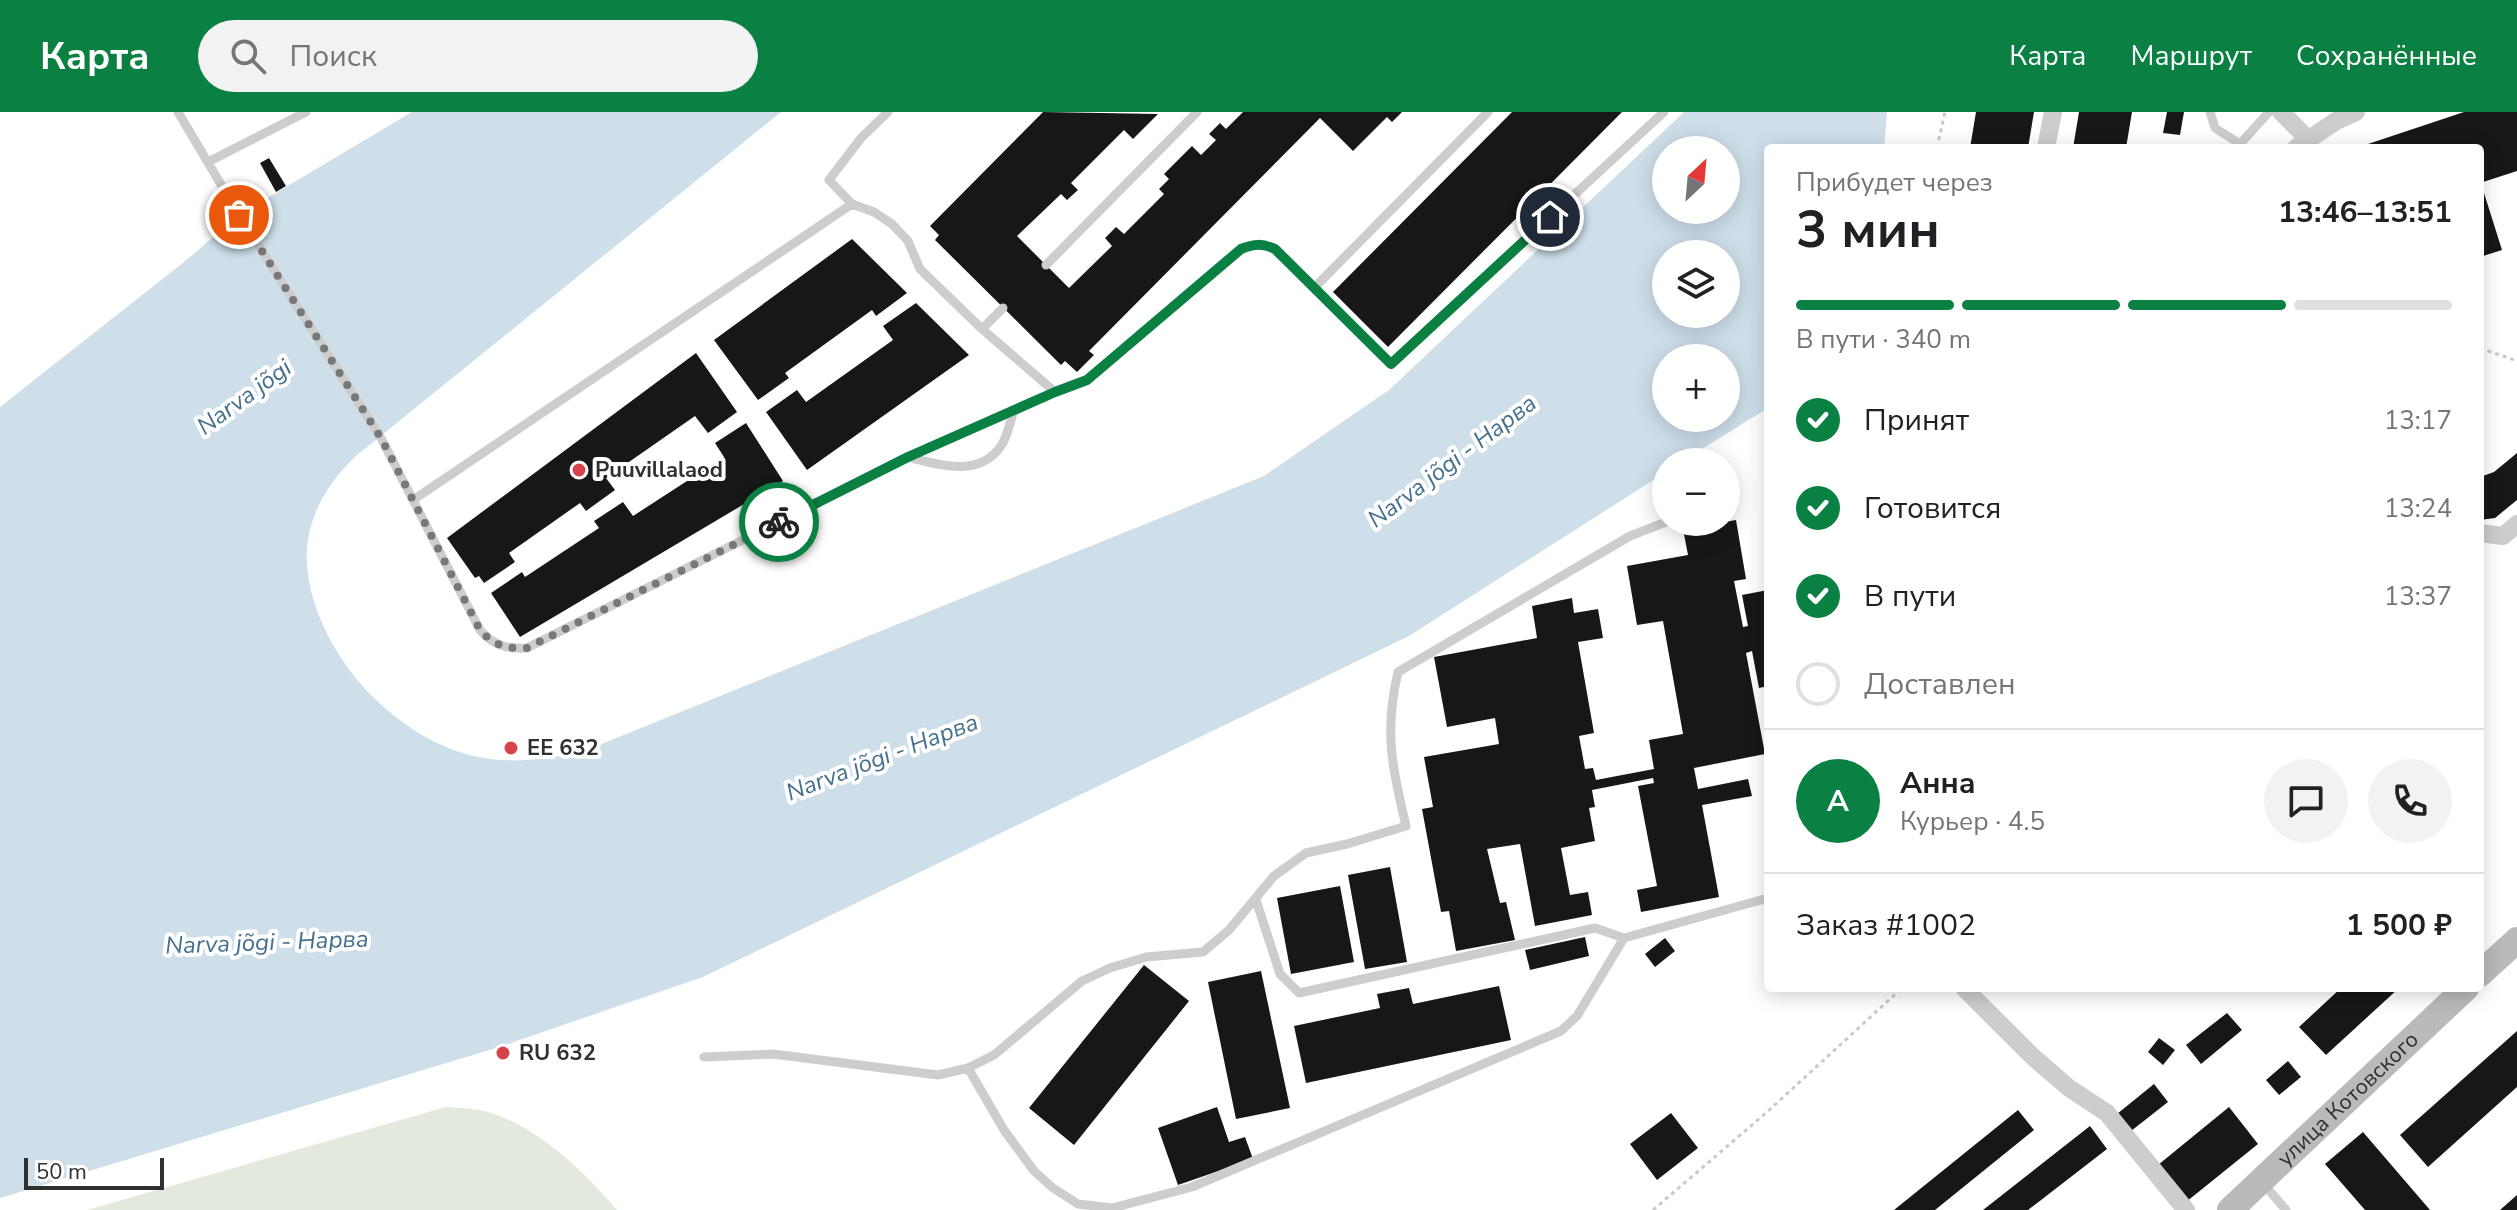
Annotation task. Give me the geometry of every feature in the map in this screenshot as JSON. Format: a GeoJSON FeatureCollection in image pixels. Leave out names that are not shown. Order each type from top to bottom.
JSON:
{"type":"FeatureCollection","features":[{"type":"Feature","properties":{"kind":"street"},"geometry":{"type":"LineString","coordinates":[[2047,144],[2053,112]]}},
{"type":"Feature","properties":{"kind":"street"},"geometry":{"type":"LineString","coordinates":[[2281,112],[2302,144],[2336,121],[2356,112]]}},
{"type":"Feature","properties":{"kind":"street"},"geometry":{"type":"LineString","coordinates":[[2484,534],[2503,536],[2517,524]]}},
{"type":"Feature","properties":{"kind":"street"},"geometry":{"type":"LineString","coordinates":[[2484,970],[2517,940]]}},
{"type":"Feature","properties":{"kind":"street"},"geometry":{"type":"LineString","coordinates":[[1968,992],[2032,1056],[2069,1088],[2107,1113],[2186,1210]]}},
{"type":"Feature","properties":{"kind":"street","name":"улица Котовского"},"geometry":{"type":"LineString","coordinates":[[2230,1210],[2462,992]]}},
{"type":"Feature","properties":{"kind":"lane"},"geometry":{"type":"LineString","coordinates":[[178,112],[239,215],[381,438],[480,630],[489,640],[506,649],[527,648],[908,457],[1087,380],[1241,249],[1252,244],[1264,244],[1275,249],[1391,364],[1664,112]]}},
{"type":"Feature","properties":{"kind":"lane"},"geometry":{"type":"LineString","coordinates":[[208,162],[306,112]]}},
{"type":"Feature","properties":{"kind":"lane"},"geometry":{"type":"LineString","coordinates":[[888,112],[861,138],[829,180],[852,204],[874,212],[892,224],[908,241],[920,269],[982,329],[1055,392]]}},
{"type":"Feature","properties":{"kind":"lane"},"geometry":{"type":"LineString","coordinates":[[1046,265],[1197,112]]}},
{"type":"Feature","properties":{"kind":"lane"},"geometry":{"type":"LineString","coordinates":[[1471,112],[1479,121]]}},
{"type":"Feature","properties":{"kind":"lane"},"geometry":{"type":"LineString","coordinates":[[1314,288],[1488,112]]}},
{"type":"Feature","properties":{"kind":"lane"},"geometry":{"type":"LineString","coordinates":[[2210,112],[2215,128],[2240,144],[2269,112]]}},
{"type":"Feature","properties":{"kind":"lane"},"geometry":{"type":"LineString","coordinates":[[413,500],[852,204]]}},
{"type":"Feature","properties":{"kind":"lane"},"geometry":{"type":"LineString","coordinates":[[982,329],[1003,308]]}},
{"type":"Feature","properties":{"kind":"lane"},"geometry":{"type":"LineString","coordinates":[[908,457],[949,467],[969,467],[990,458],[1003,444],[1014,410]]}},
{"type":"Feature","properties":{"kind":"lane"},"geometry":{"type":"LineString","coordinates":[[704,1057],[773,1054],[938,1075],[968,1068],[994,1055],[1082,981],[1110,968],[1146,957],[1203,952],[1229,930],[1274,876],[1306,853],[1406,826],[1388,737],[1398,672],[1630,536],[1652,527]]}},
{"type":"Feature","properties":{"kind":"lane"},"geometry":{"type":"LineString","coordinates":[[1256,900],[1280,974],[1299,993],[1595,928],[1624,938],[1764,899]]}},
{"type":"Feature","properties":{"kind":"lane"},"geometry":{"type":"LineString","coordinates":[[968,1068],[1004,1130],[1034,1171],[1078,1204],[1112,1208],[1192,1187],[1561,1031],[1577,1016],[1624,938]]}},
{"type":"Feature","properties":{"kind":"lane"},"geometry":{"type":"LineString","coordinates":[[2261,1181],[2286,1210]]}},
{"type":"Feature","properties":{"kind":"path"},"geometry":{"type":"LineString","coordinates":[[1938,144],[1945,112]]}},
{"type":"Feature","properties":{"kind":"path"},"geometry":{"type":"LineString","coordinates":[[2484,349],[2517,361]]}},
{"type":"Feature","properties":{"kind":"path"},"geometry":{"type":"LineString","coordinates":[[1653,1210],[1766,1113],[1898,992]]}},
{"type":"Feature","properties":{"kind":"shaded area"},"geometry":{"type":"Polygon","coordinates":[[[446,1107],[484,1111],[522,1127],[574,1165],[617,1210],[87,1210],[446,1107]]]}},
{"type":"Feature","properties":{"kind":"water"},"geometry":{"type":"Polygon","coordinates":[[[412,112],[781,112],[356,456],[335,479],[313,519],[307,564],[313,596],[324,628],[341,658],[387,710],[414,730],[444,746],[474,756],[532,760],[560,756],[589,749],[1264,476],[1389,390],[1652,142],[1652,224],[1740,224],[1740,136],[1659,136],[1684,112],[1887,112],[1884,144],[1764,144],[1764,410],[1740,425],[1740,344],[1652,344],[1652,432],[1729,432],[1704,448],[1652,448],[1652,481],[1409,636],[703,977],[496,1048],[0,1198],[0,407],[239,215],[412,112]]]}},
{"type":"Feature","properties":{"kind":"building"},"geometry":{"type":"Polygon","coordinates":[[[1043,112],[1158,114],[1133,139],[1124,130],[1071,183],[1078,190],[1067,200],[1061,194],[1017,236],[1069,288],[1112,246],[1105,238],[1116,227],[1124,234],[1164,194],[1159,189],[1169,179],[1164,174],[1192,146],[1201,155],[1216,140],[1209,134],[1220,123],[1226,129],[1243,112],[1402,112],[1392,122],[1387,117],[1353,151],[1320,118],[1089,351],[1094,355],[1077,372],[1065,361],[1061,365],[935,240],[939,235],[930,226],[1043,112]]]}},
{"type":"Feature","properties":{"kind":"building"},"geometry":{"type":"Polygon","coordinates":[[[1512,112],[1622,112],[1388,347],[1333,292],[1512,112]]]}},
{"type":"Feature","properties":{"kind":"building"},"geometry":{"type":"Polygon","coordinates":[[[1976,112],[2034,112],[2029,144],[1971,144],[1976,112]]]}},
{"type":"Feature","properties":{"kind":"building"},"geometry":{"type":"Polygon","coordinates":[[[2079,112],[2132,112],[2127,144],[2074,144],[2079,112]]]}},
{"type":"Feature","properties":{"kind":"building"},"geometry":{"type":"Polygon","coordinates":[[[2167,112],[2184,112],[2180,135],[2163,133],[2167,112]]]}},
{"type":"Feature","properties":{"kind":"building"},"geometry":{"type":"Polygon","coordinates":[[[2464,112],[2517,112],[2517,171],[2484,182],[2484,144],[2368,144],[2464,112]]]}},
{"type":"Feature","properties":{"kind":"building"},"geometry":{"type":"Polygon","coordinates":[[[269,158],[286,186],[276,192],[260,163],[269,158]]]}},
{"type":"Feature","properties":{"kind":"building"},"geometry":{"type":"Polygon","coordinates":[[[2484,193],[2502,250],[2484,256],[2484,193]]]}},
{"type":"Feature","properties":{"kind":"building"},"geometry":{"type":"Polygon","coordinates":[[[852,239],[907,293],[876,316],[872,310],[785,373],[789,378],[758,400],[714,340],[852,239]]]}},
{"type":"Feature","properties":{"kind":"building","name":"Puuvillalaod"},"geometry":{"type":"Polygon","coordinates":[[[916,303],[969,355],[807,470],[766,412],[797,390],[806,402],[893,340],[883,326],[916,303]]]}},
{"type":"Feature","properties":{"kind":"building","name":"Puuvillalaod"},"geometry":{"type":"Polygon","coordinates":[[[696,353],[737,412],[708,433],[695,416],[606,478],[615,490],[586,511],[580,503],[509,553],[515,562],[484,583],[479,576],[475,578],[447,538],[696,353]]]}},
{"type":"Feature","properties":{"kind":"building","name":"Puuvillalaod"},"geometry":{"type":"Polygon","coordinates":[[[746,423],[783,481],[520,637],[491,593],[522,572],[525,577],[599,528],[594,521],[623,502],[633,516],[724,457],[715,443],[746,423]]]}},
{"type":"Feature","properties":{"kind":"building"},"geometry":{"type":"Polygon","coordinates":[[[2517,453],[2517,500],[2495,518],[2484,519],[2484,476],[2494,472],[2517,453]]]}},
{"type":"Feature","properties":{"kind":"building"},"geometry":{"type":"Polygon","coordinates":[[[1684,536],[1739,536],[1746,579],[1734,581],[1743,627],[1748,626],[1742,595],[1764,591],[1764,687],[1759,688],[1752,651],[1746,653],[1764,754],[1694,768],[1698,789],[1748,779],[1752,796],[1702,805],[1719,897],[1641,912],[1637,890],[1657,886],[1638,786],[1654,783],[1653,778],[1592,790],[1595,807],[1589,808],[1595,841],[1561,848],[1570,895],[1588,892],[1592,915],[1535,926],[1520,844],[1487,849],[1500,903],[1506,902],[1515,940],[1456,951],[1449,911],[1441,912],[1422,809],[1433,807],[1424,757],[1499,744],[1495,718],[1447,727],[1434,657],[1537,638],[1532,606],[1572,598],[1574,613],[1598,609],[1603,638],[1578,642],[1594,733],[1579,736],[1585,769],[1593,768],[1596,780],[1654,769],[1649,740],[1683,734],[1663,621],[1637,625],[1627,566],[1688,555],[1684,536]]]}},
{"type":"Feature","properties":{"kind":"building"},"geometry":{"type":"Polygon","coordinates":[[[1390,867],[1407,962],[1365,969],[1348,875],[1390,867]]]}},
{"type":"Feature","properties":{"kind":"building"},"geometry":{"type":"Polygon","coordinates":[[[1340,886],[1354,962],[1291,974],[1277,898],[1340,886]]]}},
{"type":"Feature","properties":{"kind":"building"},"geometry":{"type":"Polygon","coordinates":[[[1585,937],[1589,956],[1530,970],[1525,950],[1585,937]]]}},
{"type":"Feature","properties":{"kind":"building"},"geometry":{"type":"Polygon","coordinates":[[[1665,938],[1675,951],[1655,967],[1645,954],[1665,938]]]}},
{"type":"Feature","properties":{"kind":"building"},"geometry":{"type":"Polygon","coordinates":[[[1144,965],[1189,1001],[1074,1145],[1029,1108],[1144,965]]]}},
{"type":"Feature","properties":{"kind":"building"},"geometry":{"type":"Polygon","coordinates":[[[1261,971],[1290,1108],[1236,1119],[1208,982],[1261,971]]]}},
{"type":"Feature","properties":{"kind":"building"},"geometry":{"type":"Polygon","coordinates":[[[1499,986],[1511,1040],[1306,1083],[1294,1026],[1380,1008],[1377,994],[1409,988],[1413,1004],[1499,986]]]}},
{"type":"Feature","properties":{"kind":"building"},"geometry":{"type":"Polygon","coordinates":[[[2337,992],[2395,992],[2326,1055],[2299,1027],[2337,992]]]}},
{"type":"Feature","properties":{"kind":"building"},"geometry":{"type":"Polygon","coordinates":[[[2227,1013],[2242,1030],[2201,1064],[2186,1045],[2227,1013]]]}},
{"type":"Feature","properties":{"kind":"building"},"geometry":{"type":"Polygon","coordinates":[[[2517,1031],[2517,1087],[2428,1167],[2400,1135],[2517,1031]]]}},
{"type":"Feature","properties":{"kind":"building"},"geometry":{"type":"Polygon","coordinates":[[[2159,1038],[2175,1050],[2163,1065],[2148,1052],[2159,1038]]]}},
{"type":"Feature","properties":{"kind":"building"},"geometry":{"type":"Polygon","coordinates":[[[2288,1061],[2301,1077],[2279,1095],[2266,1080],[2288,1061]]]}},
{"type":"Feature","properties":{"kind":"building"},"geometry":{"type":"Polygon","coordinates":[[[2154,1084],[2168,1102],[2131,1131],[2117,1114],[2154,1084]]]}},
{"type":"Feature","properties":{"kind":"building"},"geometry":{"type":"Polygon","coordinates":[[[1217,1107],[1229,1142],[1245,1137],[1253,1159],[1178,1185],[1158,1128],[1217,1107]]]}},
{"type":"Feature","properties":{"kind":"building"},"geometry":{"type":"Polygon","coordinates":[[[2229,1107],[2258,1144],[2186,1202],[2158,1165],[2229,1107]]]}},
{"type":"Feature","properties":{"kind":"building"},"geometry":{"type":"Polygon","coordinates":[[[2018,1110],[2034,1130],[1935,1210],[1894,1210],[2018,1110]]]}},
{"type":"Feature","properties":{"kind":"building"},"geometry":{"type":"Polygon","coordinates":[[[1671,1113],[1698,1148],[1657,1180],[1630,1144],[1671,1113]]]}},
{"type":"Feature","properties":{"kind":"building"},"geometry":{"type":"Polygon","coordinates":[[[2090,1126],[2107,1149],[2028,1210],[1983,1210],[2090,1126]]]}},
{"type":"Feature","properties":{"kind":"building"},"geometry":{"type":"Polygon","coordinates":[[[2363,1132],[2430,1210],[2365,1210],[2325,1164],[2363,1132]]]}},
{"type":"Feature","properties":{"kind":"building"},"geometry":{"type":"Polygon","coordinates":[[[2517,1195],[2517,1210],[2500,1210],[2517,1195]]]}},
{"type":"Feature","properties":{"kind":"way so far"},"geometry":{"type":"LineString","coordinates":[[239,215],[381,438],[480,630],[489,640],[506,649],[527,648],[779,522]]}},
{"type":"Feature","properties":{"kind":"place","name":"Puuvillalaod"},"geometry":{"type":"Point","coordinates":[579,470]}},
{"type":"Feature","properties":{"kind":"place","name":"EE 632"},"geometry":{"type":"Point","coordinates":[511,748]}},
{"type":"Feature","properties":{"kind":"place","name":"RU 632"},"geometry":{"type":"Point","coordinates":[503,1053]}},
{"type":"Feature","properties":{"kind":"route"},"geometry":{"type":"LineString","coordinates":[[779,522],[908,457],[1087,380],[1241,249],[1252,244],[1264,244],[1275,249],[1391,364],[1550,217]]}},
{"type":"Feature","properties":{"kind":"water label","name":"Narva jõgi"},"geometry":{"type":"Point","coordinates":[244,397]}},
{"type":"Feature","properties":{"kind":"water label","name":"Narva jõgi - Нарва"},"geometry":{"type":"Point","coordinates":[1452,461]}},
{"type":"Feature","properties":{"kind":"water label","name":"Narva jõgi - Нарва"},"geometry":{"type":"Point","coordinates":[882,757]}},
{"type":"Feature","properties":{"kind":"water label","name":"Narva jõgi - Нарва"},"geometry":{"type":"Point","coordinates":[267,942]}}]}
